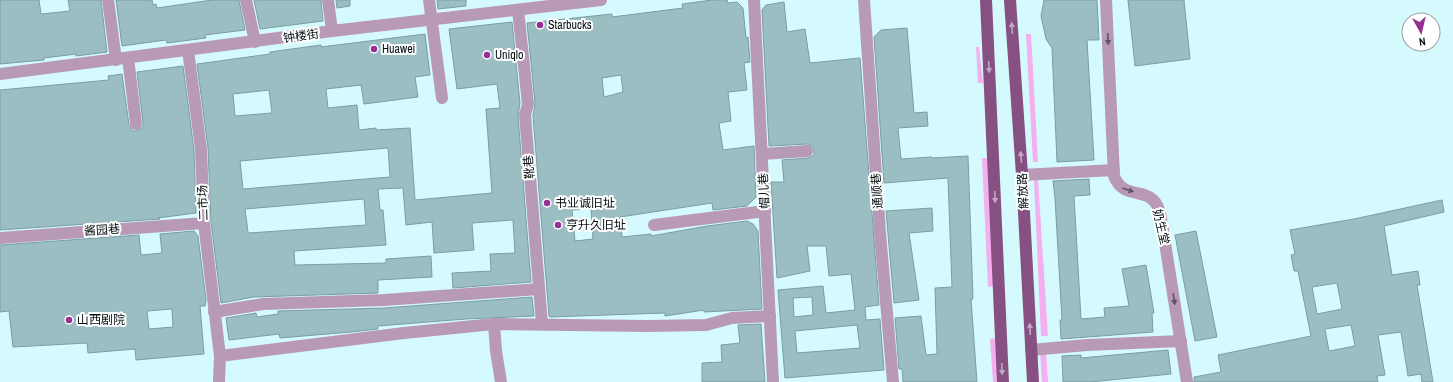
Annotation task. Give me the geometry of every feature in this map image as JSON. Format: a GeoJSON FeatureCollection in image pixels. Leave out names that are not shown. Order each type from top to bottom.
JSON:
{"type":"FeatureCollection","features":[{"type":"Feature","properties":{"kind":"main road"},"geometry":{"type":"LineString","coordinates":[[986,0],[1003,382]]}},
{"type":"Feature","properties":{"kind":"main road","name":"解放路"},"geometry":{"type":"LineString","coordinates":[[1010,0],[1022,175],[1033,382]]}},
{"type":"Feature","properties":{"kind":"street"},"geometry":{"type":"LineString","coordinates":[[108,0],[116,60]]}},
{"type":"Feature","properties":{"kind":"street"},"geometry":{"type":"LineString","coordinates":[[246,0],[255,42]]}},
{"type":"Feature","properties":{"kind":"street"},"geometry":{"type":"LineString","coordinates":[[328,0],[332,31]]}},
{"type":"Feature","properties":{"kind":"street"},"geometry":{"type":"LineString","coordinates":[[429,0],[442,98]]}},
{"type":"Feature","properties":{"kind":"street","name":"钟楼街"},"geometry":{"type":"LineString","coordinates":[[0,74],[332,31],[431,20],[502,6],[518,10],[601,0]]}},
{"type":"Feature","properties":{"kind":"street","name":"帽儿巷"},"geometry":{"type":"LineString","coordinates":[[754,0],[773,382]]}},
{"type":"Feature","properties":{"kind":"street","name":"通顺巷"},"geometry":{"type":"LineString","coordinates":[[864,0],[880,238],[893,382]]}},
{"type":"Feature","properties":{"kind":"street","name":"奶生堂"},"geometry":{"type":"LineString","coordinates":[[1106,0],[1114,176],[1121,188],[1142,194],[1152,199],[1157,206],[1162,224],[1187,382]]}},
{"type":"Feature","properties":{"kind":"street","name":"靴巷"},"geometry":{"type":"LineString","coordinates":[[518,10],[528,104],[525,115],[542,324]]}},
{"type":"Feature","properties":{"kind":"street","name":"二市场"},"geometry":{"type":"LineString","coordinates":[[188,50],[201,149],[204,223],[220,356],[219,382]]}},
{"type":"Feature","properties":{"kind":"street"},"geometry":{"type":"LineString","coordinates":[[128,58],[136,124]]}},
{"type":"Feature","properties":{"kind":"street"},"geometry":{"type":"LineString","coordinates":[[762,154],[807,151]]}},
{"type":"Feature","properties":{"kind":"street"},"geometry":{"type":"LineString","coordinates":[[1022,175],[1114,170]]}},
{"type":"Feature","properties":{"kind":"street"},"geometry":{"type":"LineString","coordinates":[[654,225],[765,211]]}},
{"type":"Feature","properties":{"kind":"street","name":"酱园巷"},"geometry":{"type":"LineString","coordinates":[[0,238],[204,223]]}},
{"type":"Feature","properties":{"kind":"street"},"geometry":{"type":"LineString","coordinates":[[214,312],[262,304],[384,300],[539,289]]}},
{"type":"Feature","properties":{"kind":"street"},"geometry":{"type":"LineString","coordinates":[[220,356],[378,336],[491,324],[706,325],[732,318],[770,316]]}},
{"type":"Feature","properties":{"kind":"street"},"geometry":{"type":"LineString","coordinates":[[491,324],[490,352],[495,382]]}},
{"type":"Feature","properties":{"kind":"street"},"geometry":{"type":"LineString","coordinates":[[491,324],[501,382]]}},
{"type":"Feature","properties":{"kind":"street"},"geometry":{"type":"LineString","coordinates":[[1031,350],[1087,345],[1181,342]]}},
{"type":"Feature","properties":{"kind":"shaded area"},"geometry":{"type":"Polygon","coordinates":[[[1026,34],[1031,34],[1038,162],[1033,162],[1026,34]]]}},
{"type":"Feature","properties":{"kind":"shaded area"},"geometry":{"type":"Polygon","coordinates":[[[976,47],[979,47],[983,83],[978,83],[976,47]]]}},
{"type":"Feature","properties":{"kind":"shaded area"},"geometry":{"type":"Polygon","coordinates":[[[982,158],[987,158],[994,286],[988,287],[982,158]]]}},
{"type":"Feature","properties":{"kind":"shaded area"},"geometry":{"type":"Polygon","coordinates":[[[1038,179],[1048,336],[1041,336],[1034,180],[1038,179]]]}},
{"type":"Feature","properties":{"kind":"shaded area"},"geometry":{"type":"Polygon","coordinates":[[[996,338],[998,382],[993,382],[990,339],[996,338]]]}},
{"type":"Feature","properties":{"kind":"shaded area"},"geometry":{"type":"Polygon","coordinates":[[[1040,352],[1046,352],[1048,382],[1042,382],[1040,352]]]}},
{"type":"Feature","properties":{"kind":"building"},"geometry":{"type":"Polygon","coordinates":[[[0,0],[39,0],[41,14],[70,11],[68,0],[101,0],[107,52],[76,56],[76,54],[44,58],[44,60],[0,64],[0,0]]]}},
{"type":"Feature","properties":{"kind":"building"},"geometry":{"type":"Polygon","coordinates":[[[116,0],[152,0],[153,5],[156,4],[157,8],[212,0],[239,0],[245,30],[205,35],[206,38],[167,43],[166,40],[122,46],[116,0]]]}},
{"type":"Feature","properties":{"kind":"building"},"geometry":{"type":"Polygon","coordinates":[[[254,0],[321,0],[323,21],[260,29],[254,0]]]}},
{"type":"Feature","properties":{"kind":"building"},"geometry":{"type":"Polygon","coordinates":[[[336,0],[350,0],[350,6],[337,8],[336,0]]]}},
{"type":"Feature","properties":{"kind":"building"},"geometry":{"type":"Polygon","coordinates":[[[437,0],[466,0],[466,6],[438,9],[437,0]]]}},
{"type":"Feature","properties":{"kind":"building"},"geometry":{"type":"Polygon","coordinates":[[[712,0],[727,0],[728,3],[737,2],[743,8],[746,38],[748,37],[750,62],[744,63],[747,90],[728,92],[731,121],[719,123],[723,150],[754,146],[756,197],[747,206],[713,210],[712,203],[620,217],[622,237],[651,234],[651,236],[707,226],[747,221],[753,224],[758,231],[762,309],[704,312],[704,310],[665,316],[665,313],[550,317],[533,116],[535,103],[527,23],[612,14],[612,17],[683,8],[682,4],[712,0]],[[621,75],[602,78],[604,97],[623,92],[621,75]],[[591,209],[572,210],[575,241],[593,239],[591,209]]]}},
{"type":"Feature","properties":{"kind":"building"},"geometry":{"type":"Polygon","coordinates":[[[1044,0],[1097,0],[1099,40],[1087,40],[1094,160],[1057,162],[1052,48],[1046,39],[1041,16],[1044,0]]]}},
{"type":"Feature","properties":{"kind":"building"},"geometry":{"type":"Polygon","coordinates":[[[1128,0],[1184,0],[1190,59],[1135,66],[1128,0]]]}},
{"type":"Feature","properties":{"kind":"building"},"geometry":{"type":"Polygon","coordinates":[[[784,2],[787,32],[805,29],[810,63],[860,58],[879,305],[865,307],[866,320],[880,319],[884,370],[785,378],[778,290],[823,286],[826,313],[855,310],[851,274],[829,276],[826,246],[807,246],[810,271],[777,278],[771,182],[784,182],[782,160],[808,158],[814,155],[814,151],[813,147],[807,144],[769,146],[762,10],[766,5],[784,2]],[[812,297],[793,298],[794,317],[813,315],[812,297]],[[857,325],[795,331],[797,353],[860,348],[857,325]]]}},
{"type":"Feature","properties":{"kind":"building"},"geometry":{"type":"Polygon","coordinates":[[[512,22],[520,103],[518,116],[531,282],[453,288],[452,273],[491,271],[490,254],[515,253],[513,220],[472,223],[474,250],[434,253],[432,222],[406,225],[403,188],[378,189],[380,210],[383,210],[386,245],[294,251],[295,265],[386,263],[386,259],[431,256],[432,277],[378,280],[378,293],[254,297],[221,303],[211,222],[208,148],[197,64],[321,45],[321,47],[425,34],[430,75],[415,77],[418,97],[364,104],[361,85],[326,89],[328,108],[357,105],[359,130],[376,128],[376,130],[410,128],[415,200],[492,193],[486,109],[500,108],[497,84],[457,89],[449,29],[512,22]],[[269,90],[233,94],[235,116],[272,113],[269,90]],[[388,148],[240,161],[243,189],[390,177],[388,148]],[[364,199],[245,209],[249,233],[366,225],[364,199]]]}},
{"type":"Feature","properties":{"kind":"building"},"geometry":{"type":"Polygon","coordinates":[[[907,28],[914,113],[927,112],[928,126],[898,128],[901,159],[968,156],[973,299],[971,299],[977,382],[903,382],[902,369],[899,369],[895,318],[921,316],[926,355],[937,354],[935,288],[952,287],[948,178],[884,183],[874,37],[881,30],[907,28]]]}},
{"type":"Feature","properties":{"kind":"building"},"geometry":{"type":"Polygon","coordinates":[[[183,66],[194,150],[196,213],[158,218],[160,219],[0,230],[0,90],[109,80],[108,76],[122,74],[129,125],[133,131],[137,131],[143,127],[143,123],[137,72],[183,66]]]}},
{"type":"Feature","properties":{"kind":"building"},"geometry":{"type":"Polygon","coordinates":[[[1089,179],[1090,195],[1074,196],[1081,319],[1105,317],[1104,308],[1129,306],[1122,269],[1146,265],[1154,313],[1152,313],[1153,332],[1061,339],[1060,320],[1062,320],[1053,181],[1089,179]]]}},
{"type":"Feature","properties":{"kind":"building"},"geometry":{"type":"Polygon","coordinates":[[[1442,200],[1444,212],[1384,226],[1392,275],[1418,271],[1420,285],[1417,285],[1433,382],[1422,382],[1421,374],[1408,376],[1401,332],[1378,335],[1385,375],[1377,376],[1378,382],[1194,382],[1194,377],[1221,372],[1218,355],[1311,336],[1298,271],[1294,271],[1291,255],[1295,254],[1290,230],[1354,219],[1442,200]],[[1337,283],[1312,287],[1317,314],[1342,309],[1337,283]],[[1351,325],[1325,329],[1329,351],[1355,346],[1351,325]]]}},
{"type":"Feature","properties":{"kind":"building"},"geometry":{"type":"Polygon","coordinates":[[[932,208],[933,231],[909,233],[919,300],[894,303],[886,211],[932,208]]]}},
{"type":"Feature","properties":{"kind":"building"},"geometry":{"type":"Polygon","coordinates":[[[194,231],[198,236],[206,300],[205,306],[200,306],[204,354],[136,360],[135,349],[88,353],[87,343],[13,347],[9,311],[0,312],[0,245],[139,235],[141,255],[162,253],[160,234],[194,231]],[[172,309],[147,311],[149,329],[173,327],[172,309]]]}},
{"type":"Feature","properties":{"kind":"building"},"geometry":{"type":"Polygon","coordinates":[[[1196,231],[1217,337],[1195,341],[1175,235],[1196,231]]]}},
{"type":"Feature","properties":{"kind":"building"},"geometry":{"type":"Polygon","coordinates":[[[532,297],[534,316],[466,319],[378,326],[378,329],[280,338],[279,334],[229,340],[226,318],[256,313],[257,317],[278,314],[278,311],[384,308],[532,297]]]}},
{"type":"Feature","properties":{"kind":"building"},"geometry":{"type":"Polygon","coordinates":[[[761,324],[765,382],[702,382],[702,363],[722,362],[721,345],[740,343],[738,325],[761,324]]]}},
{"type":"Feature","properties":{"kind":"building"},"geometry":{"type":"Polygon","coordinates":[[[1168,350],[1171,374],[1090,382],[1063,382],[1062,356],[1081,355],[1081,358],[1168,350]]]}},
{"type":"Feature","properties":{"kind":"place","name":"Starbucks"},"geometry":{"type":"Point","coordinates":[540,25]}},
{"type":"Feature","properties":{"kind":"place","name":"Huawei"},"geometry":{"type":"Point","coordinates":[374,49]}},
{"type":"Feature","properties":{"kind":"place","name":"Uniqlo"},"geometry":{"type":"Point","coordinates":[487,55]}},
{"type":"Feature","properties":{"kind":"place","name":"书业诚旧址"},"geometry":{"type":"Point","coordinates":[547,203]}},
{"type":"Feature","properties":{"kind":"place","name":"亨升久旧址"},"geometry":{"type":"Point","coordinates":[558,225]}},
{"type":"Feature","properties":{"kind":"place","name":"山西剧院"},"geometry":{"type":"Point","coordinates":[69,320]}}]}
